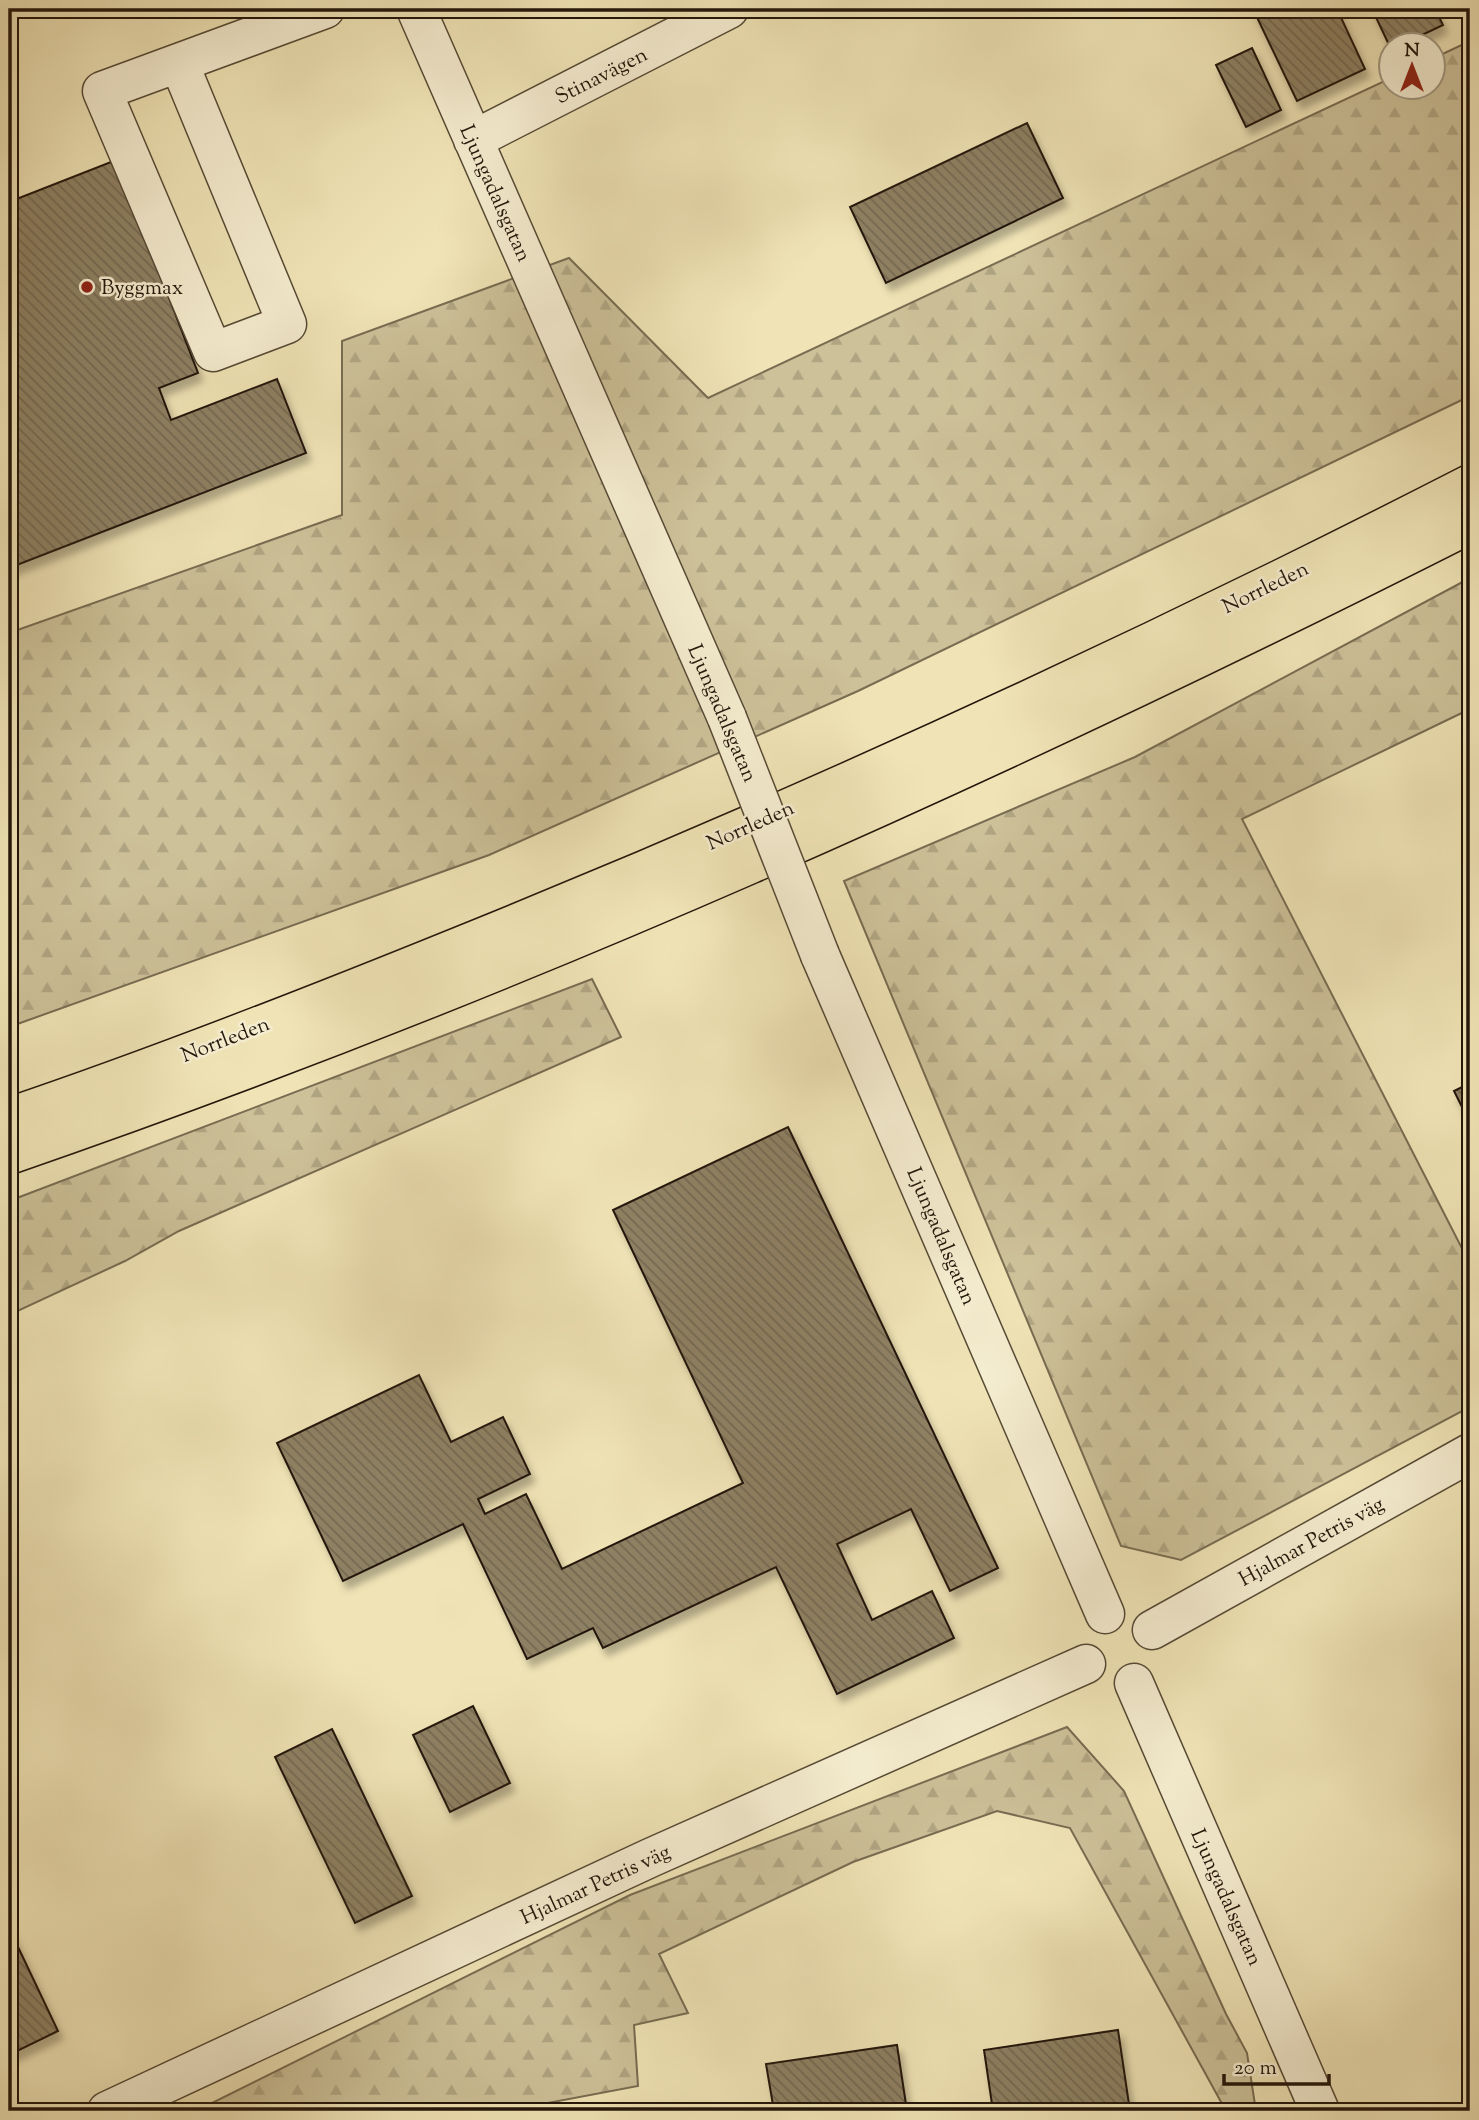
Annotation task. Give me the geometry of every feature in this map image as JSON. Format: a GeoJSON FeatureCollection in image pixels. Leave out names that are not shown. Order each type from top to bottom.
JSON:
{"type":"FeatureCollection","features":[{"type":"Feature","properties":{"kind":"highway","name":"Norrleden"},"geometry":{"type":"LineString","coordinates":[[9,1118],[312,1006],[630,878],[1038,697],[1296,573],[1470,484]]}},
{"type":"Feature","properties":{"kind":"highway","name":"Norrleden"},"geometry":{"type":"LineString","coordinates":[[9,1155],[327,1039],[645,909],[1042,734],[1470,524]]}},
{"type":"Feature","properties":{"kind":"street"},"geometry":{"type":"LineString","coordinates":[[179,63],[287,324],[214,352],[102,91],[325,9]]}},
{"type":"Feature","properties":{"kind":"street","name":"Ljungadalsgatan"},"geometry":{"type":"LineString","coordinates":[[416,9],[727,718],[820,955],[1105,1614]]}},
{"type":"Feature","properties":{"kind":"street","name":"Stinavägen"},"geometry":{"type":"LineString","coordinates":[[473,140],[729,9]]}},
{"type":"Feature","properties":{"kind":"street","name":"Hjalmar Petris väg"},"geometry":{"type":"LineString","coordinates":[[1152,1630],[1470,1453]]}},
{"type":"Feature","properties":{"kind":"street"},"geometry":{"type":"LineString","coordinates":[[1116,1611],[1137,1615],[1146,1621],[1152,1630],[1156,1639],[1156,1660],[1143,1677],[1134,1683],[1111,1685],[1101,1681],[1086,1664],[1083,1654],[1085,1635],[1090,1626],[1105,1614],[1116,1611]]}},
{"type":"Feature","properties":{"kind":"street","name":"Hjalmar Petris väg"},"geometry":{"type":"LineString","coordinates":[[107,2111],[650,1858],[1086,1664]]}},
{"type":"Feature","properties":{"kind":"street","name":"Ljungadalsgatan"},"geometry":{"type":"LineString","coordinates":[[1134,1683],[1320,2111]]}},
{"type":"Feature","properties":{"kind":"green space"},"geometry":{"type":"Polygon","coordinates":[[[1470,41],[1470,396],[858,691],[489,855],[9,1027],[9,633],[342,515],[342,341],[569,258],[708,398],[1378,84],[1378,102],[1448,102],[1448,51],[1470,41]]]}},
{"type":"Feature","properties":{"kind":"green space"},"geometry":{"type":"Polygon","coordinates":[[[1470,578],[1470,709],[1242,819],[1470,1264],[1470,1407],[1181,1560],[1121,1546],[844,881],[1135,757],[1470,578]]]}},
{"type":"Feature","properties":{"kind":"green space"},"geometry":{"type":"Polygon","coordinates":[[[592,979],[621,1037],[179,1231],[125,1261],[9,1315],[9,1201],[592,979]]]}},
{"type":"Feature","properties":{"kind":"green space"},"geometry":{"type":"Polygon","coordinates":[[[1067,1727],[1124,1791],[1226,2014],[1247,2053],[1256,2111],[1226,2111],[1070,1828],[997,1811],[853,1862],[659,1954],[688,2013],[634,2025],[638,2086],[505,2111],[196,2111],[630,1895],[1067,1727]]]}},
{"type":"Feature","properties":{"kind":"building"},"geometry":{"type":"Polygon","coordinates":[[[1253,9],[1337,9],[1365,69],[1297,101],[1253,9]]]}},
{"type":"Feature","properties":{"kind":"building"},"geometry":{"type":"Polygon","coordinates":[[[1372,9],[1435,9],[1443,25],[1428,32],[1383,32],[1372,9]]]}},
{"type":"Feature","properties":{"kind":"building"},"geometry":{"type":"Polygon","coordinates":[[[1252,48],[1281,110],[1246,127],[1216,65],[1252,48]]]}},
{"type":"Feature","properties":{"kind":"building"},"geometry":{"type":"Polygon","coordinates":[[[1027,123],[1063,198],[886,283],[850,207],[1027,123]]]}},
{"type":"Feature","properties":{"kind":"building","name":"Byggmax"},"geometry":{"type":"Polygon","coordinates":[[[116,160],[198,373],[159,388],[171,420],[277,379],[306,453],[9,568],[9,202],[116,160]]]}},
{"type":"Feature","properties":{"kind":"building"},"geometry":{"type":"Polygon","coordinates":[[[1470,1083],[1470,1123],[1454,1091],[1470,1083]]]}},
{"type":"Feature","properties":{"kind":"building"},"geometry":{"type":"Polygon","coordinates":[[[788,1127],[998,1568],[950,1591],[911,1509],[837,1544],[872,1620],[932,1591],[954,1638],[837,1694],[776,1567],[603,1648],[593,1628],[527,1659],[463,1524],[343,1581],[277,1443],[419,1375],[451,1442],[503,1417],[530,1474],[478,1499],[485,1514],[526,1494],[562,1569],[743,1483],[613,1210],[788,1127]]]}},
{"type":"Feature","properties":{"kind":"building"},"geometry":{"type":"Polygon","coordinates":[[[473,1706],[510,1783],[450,1812],[413,1735],[473,1706]]]}},
{"type":"Feature","properties":{"kind":"building"},"geometry":{"type":"Polygon","coordinates":[[[332,1729],[412,1896],[355,1923],[275,1757],[332,1729]]]}},
{"type":"Feature","properties":{"kind":"building"},"geometry":{"type":"Polygon","coordinates":[[[9,1928],[58,2031],[9,2055],[9,1928]]]}},
{"type":"Feature","properties":{"kind":"building"},"geometry":{"type":"Polygon","coordinates":[[[1118,2030],[1130,2111],[993,2111],[984,2050],[1118,2030]]]}},
{"type":"Feature","properties":{"kind":"building"},"geometry":{"type":"Polygon","coordinates":[[[897,2045],[907,2111],[774,2111],[766,2064],[897,2045]]]}},
{"type":"Feature","properties":{"kind":"place","name":"Byggmax"},"geometry":{"type":"Point","coordinates":[87,287]}}]}
